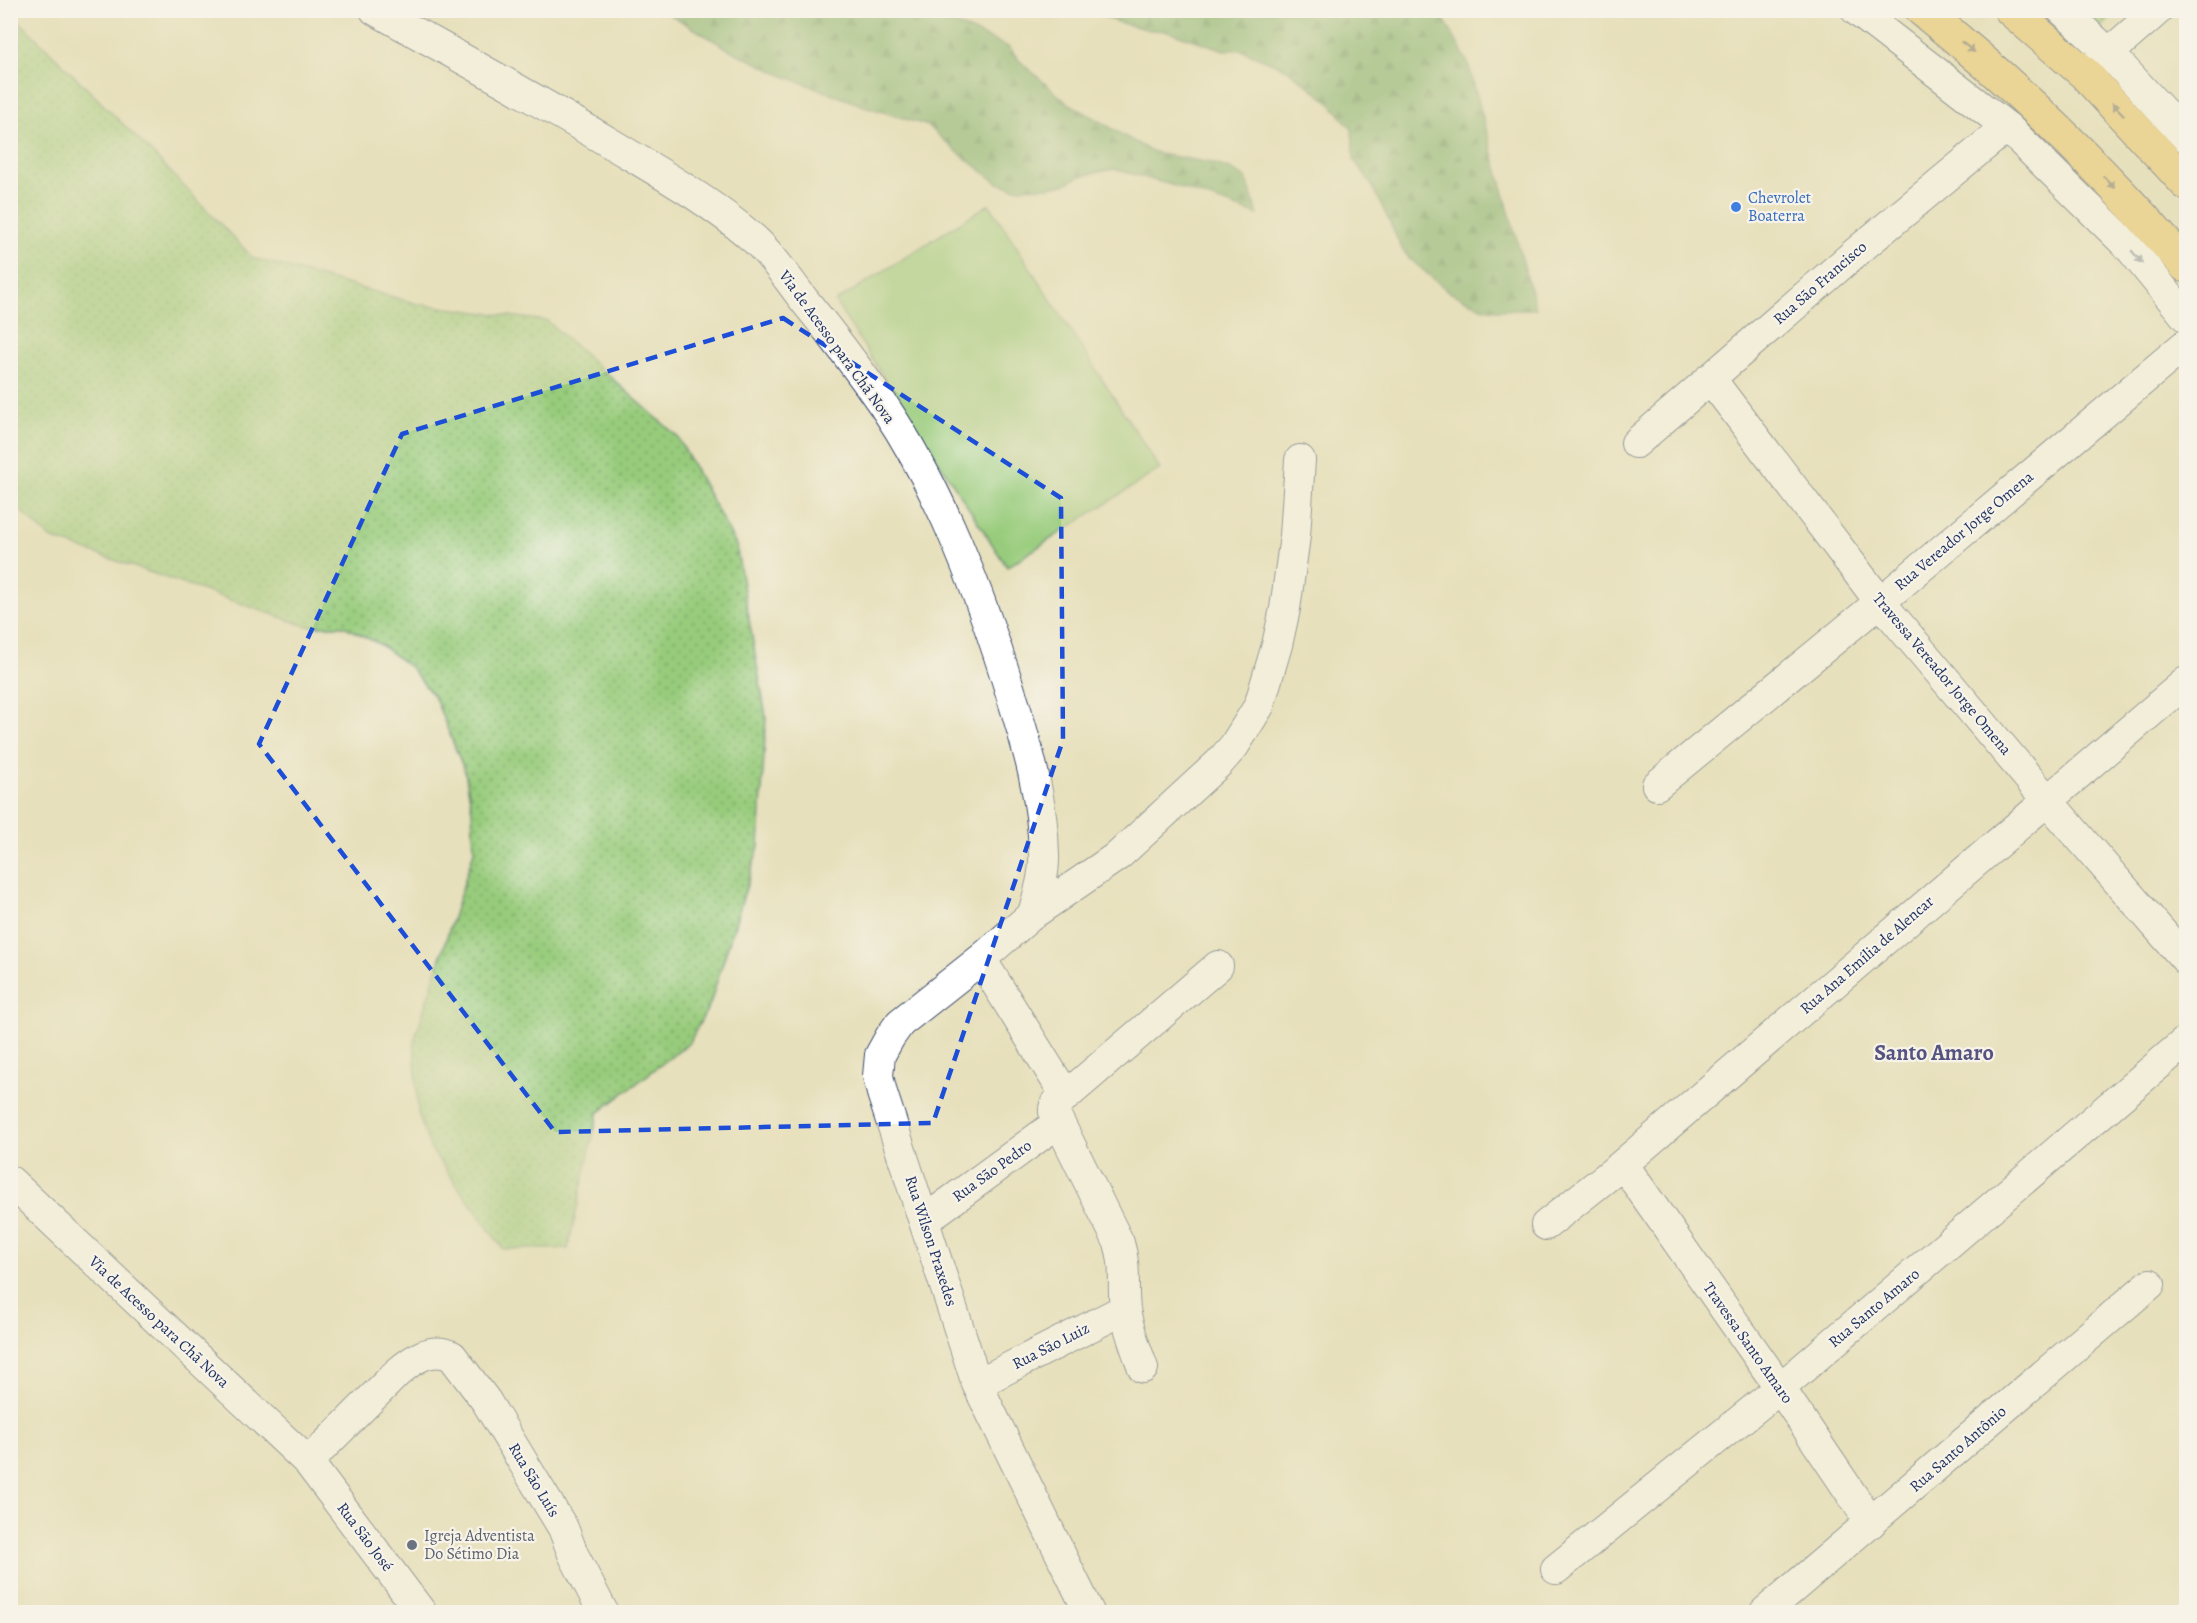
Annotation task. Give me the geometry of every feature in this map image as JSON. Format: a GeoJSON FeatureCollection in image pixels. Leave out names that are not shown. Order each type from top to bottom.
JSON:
{"type":"FeatureCollection","features":[{"type":"Feature","properties":{"kind":"highway"},"geometry":{"type":"LineString","coordinates":[[1922,10],[1981,57],[2033,104],[2187,266]]}},
{"type":"Feature","properties":{"kind":"highway"},"geometry":{"type":"LineString","coordinates":[[2011,10],[2085,74],[2187,183]]}},
{"type":"Feature","properties":{"kind":"street","name":"Via de Acesso para Chã Nova"},"geometry":{"type":"LineString","coordinates":[[375,10],[512,85],[652,168],[705,202],[757,242],[818,318],[884,407],[919,467],[952,532],[993,634],[1029,753],[1040,807],[1044,856],[1042,877],[1033,914]]}},
{"type":"Feature","properties":{"kind":"street"},"geometry":{"type":"LineString","coordinates":[[1856,10],[2007,127],[2130,248],[2187,317]]}},
{"type":"Feature","properties":{"kind":"street"},"geometry":{"type":"LineString","coordinates":[[2062,10],[2109,53],[2187,137]]}},
{"type":"Feature","properties":{"kind":"street"},"geometry":{"type":"LineString","coordinates":[[2085,74],[2158,10]]}},
{"type":"Feature","properties":{"kind":"street","name":"Rua São Francisco"},"geometry":{"type":"LineString","coordinates":[[1636,442],[1855,253],[2007,127]]}},
{"type":"Feature","properties":{"kind":"street","name":"Rua Vereador Jorge Omena"},"geometry":{"type":"LineString","coordinates":[[1657,785],[1880,602],[2187,344]]}},
{"type":"Feature","properties":{"kind":"street","name":"Travessa Vereador Jorge Omena"},"geometry":{"type":"LineString","coordinates":[[1710,378],[1880,602],[2187,960]]}},
{"type":"Feature","properties":{"kind":"street","name":"Rua Wilson Praxedes"},"geometry":{"type":"LineString","coordinates":[[1089,1612],[977,1384],[882,1093],[879,1076],[880,1055],[900,1023],[981,959],[1033,914],[1119,855],[1219,763],[1249,723],[1259,706],[1285,609],[1295,536],[1300,460]]}},
{"type":"Feature","properties":{"kind":"street","name":"Rua Ana Emília de Alencar"},"geometry":{"type":"LineString","coordinates":[[1546,1226],[1623,1164],[2187,682]]}},
{"type":"Feature","properties":{"kind":"street"},"geometry":{"type":"LineString","coordinates":[[981,959],[1063,1109],[1119,1243],[1124,1259],[1125,1309],[1143,1368]]}},
{"type":"Feature","properties":{"kind":"street","name":"Rua São Pedro"},"geometry":{"type":"LineString","coordinates":[[925,1220],[1063,1109],[1218,966]]}},
{"type":"Feature","properties":{"kind":"street","name":"Rua Santo Amaro"},"geometry":{"type":"LineString","coordinates":[[1556,1569],[1780,1388],[2187,1041]]}},
{"type":"Feature","properties":{"kind":"street","name":"Travessa Santo Amaro"},"geometry":{"type":"LineString","coordinates":[[1623,1164],[1780,1388],[1871,1523]]}},
{"type":"Feature","properties":{"kind":"street","name":"Via de Acesso para Chã Nova"},"geometry":{"type":"LineString","coordinates":[[10,1182],[308,1462]]}},
{"type":"Feature","properties":{"kind":"street","name":"Rua Santo Antônio"},"geometry":{"type":"LineString","coordinates":[[1765,1612],[2150,1284]]}},
{"type":"Feature","properties":{"kind":"street","name":"Rua São Luiz"},"geometry":{"type":"LineString","coordinates":[[977,1384],[1125,1309]]}},
{"type":"Feature","properties":{"kind":"street","name":"Rua São Luís"},"geometry":{"type":"LineString","coordinates":[[308,1462],[412,1360],[432,1352],[444,1352],[452,1356],[486,1401],[563,1528],[573,1554],[603,1612]]}},
{"type":"Feature","properties":{"kind":"street","name":"Rua São José"},"geometry":{"type":"LineString","coordinates":[[308,1462],[421,1612]]}},
{"type":"Feature","properties":{"kind":"highlighted area"},"geometry":{"type":"Polygon","coordinates":[[[783,318],[1061,498],[1063,740],[933,1123],[555,1132],[259,744],[402,434],[783,318]]]}},
{"type":"Feature","properties":{"kind":"green space"},"geometry":{"type":"Polygon","coordinates":[[[664,11],[928,12],[1009,47],[1019,60],[1065,101],[1145,148],[1160,154],[1212,163],[1246,178],[1258,215],[1178,187],[1114,169],[1081,176],[1065,184],[1049,187],[1014,188],[998,183],[928,126],[864,106],[784,76],[730,50],[664,11]]]}},
{"type":"Feature","properties":{"kind":"green space"},"geometry":{"type":"Polygon","coordinates":[[[1091,11],[1440,11],[1468,63],[1536,309],[1493,310],[1481,307],[1449,292],[1410,259],[1402,249],[1373,187],[1354,160],[1352,129],[1329,102],[1287,69],[1241,50],[1224,50],[1167,31],[1150,30],[1117,22],[1091,11]]]}},
{"type":"Feature","properties":{"kind":"green space"},"geometry":{"type":"Polygon","coordinates":[[[2018,11],[2119,11],[2071,53],[2018,11]]]}},
{"type":"Feature","properties":{"kind":"green space"},"geometry":{"type":"Polygon","coordinates":[[[11,13],[155,156],[253,258],[418,304],[547,321],[677,436],[736,545],[766,717],[759,846],[710,1004],[689,1043],[598,1113],[568,1249],[503,1249],[430,1148],[418,1113],[414,1041],[474,851],[472,810],[465,772],[435,698],[411,668],[381,645],[344,626],[306,626],[50,538],[20,510],[11,496],[11,13]]]}},
{"type":"Feature","properties":{"kind":"green space"},"geometry":{"type":"Polygon","coordinates":[[[989,204],[1160,469],[1007,567],[835,302],[989,204]]]}},
{"type":"Feature","properties":{"kind":"place","name":"Chevrolet Boaterra"},"geometry":{"type":"Point","coordinates":[1736,207]}},
{"type":"Feature","properties":{"kind":"place","name":"Igreja Adventista Do Sétimo Dia"},"geometry":{"type":"Point","coordinates":[412,1545]}},
{"type":"Feature","properties":{"kind":"district","name":"Santo Amaro"},"geometry":{"type":"Point","coordinates":[1934,1053]}}]}
